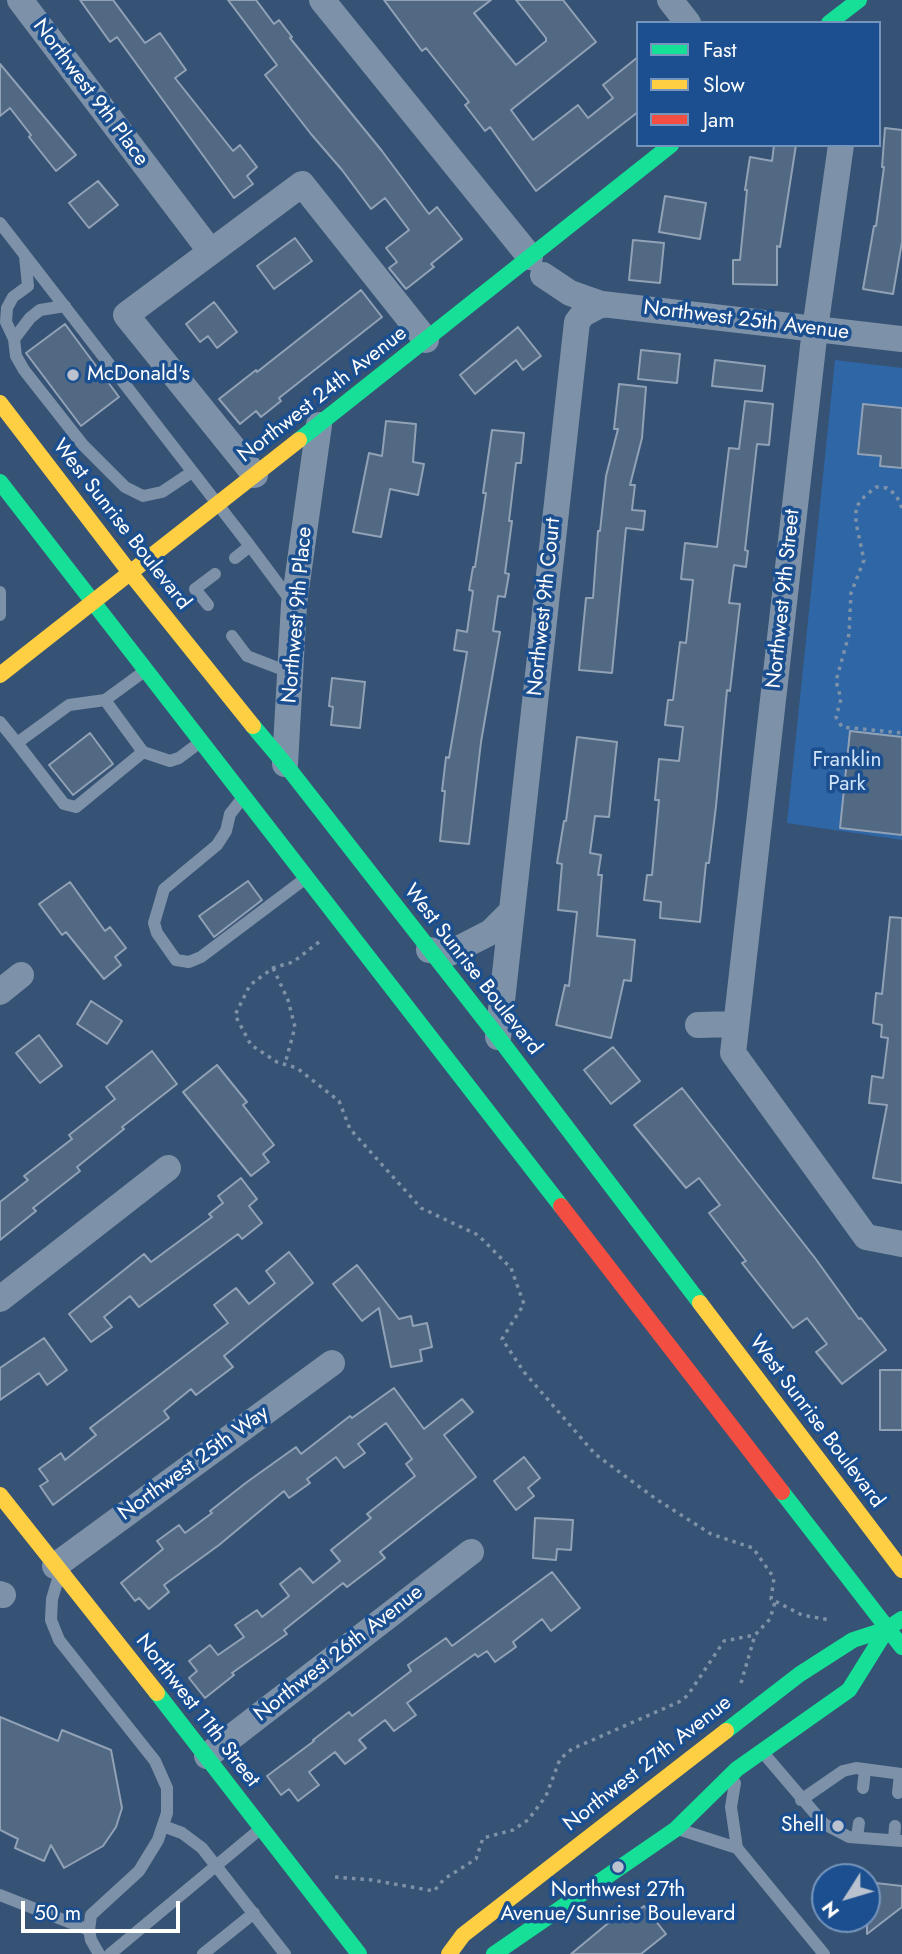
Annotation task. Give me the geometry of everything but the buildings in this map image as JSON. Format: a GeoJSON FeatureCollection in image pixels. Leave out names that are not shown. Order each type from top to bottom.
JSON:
{"type":"FeatureCollection","features":[{"type":"Feature","properties":{"kind":"main road"},"geometry":{"type":"LineString","coordinates":[[832,21],[860,0]]}},
{"type":"Feature","properties":{"kind":"main road","name":"Northwest 24th Avenue"},"geometry":{"type":"LineString","coordinates":[[0,675],[426,340],[537,266],[669,147]]}},
{"type":"Feature","properties":{"kind":"main road","name":"West Sunrise Boulevard"},"geometry":{"type":"LineString","coordinates":[[0,403],[131,574],[285,764],[498,1037],[902,1570]]}},
{"type":"Feature","properties":{"kind":"main road"},"geometry":{"type":"LineString","coordinates":[[0,482],[902,1647]]}},
{"type":"Feature","properties":{"kind":"main road","name":"Northwest 11th Street"},"geometry":{"type":"LineString","coordinates":[[0,1495],[359,1954]]}},
{"type":"Feature","properties":{"kind":"main road","name":"Northwest 27th Avenue"},"geometry":{"type":"LineString","coordinates":[[449,1954],[463,1935],[800,1674],[853,1640],[887,1629],[902,1619]]}},
{"type":"Feature","properties":{"kind":"main road","name":"Northwest 27th Avenue"},"geometry":{"type":"LineString","coordinates":[[502,1952],[676,1829],[737,1769],[849,1689],[887,1629]]}},
{"type":"Feature","properties":{"kind":"street","name":"Northwest 9th Place"},"geometry":{"type":"LineString","coordinates":[[20,0],[211,252]]}},
{"type":"Feature","properties":{"kind":"street"},"geometry":{"type":"LineString","coordinates":[[322,0],[537,266],[563,303],[590,314]]}},
{"type":"Feature","properties":{"kind":"street"},"geometry":{"type":"LineString","coordinates":[[670,0],[686,21]]}},
{"type":"Feature","properties":{"kind":"street"},"geometry":{"type":"LineString","coordinates":[[859,21],[860,0]]}},
{"type":"Feature","properties":{"kind":"street","name":"Northwest 9th Street"},"geometry":{"type":"LineString","coordinates":[[841,147],[815,329],[733,1053],[866,1237],[902,1244]]}},
{"type":"Feature","properties":{"kind":"street"},"geometry":{"type":"LineString","coordinates":[[255,475],[126,315],[302,184],[426,340]]}},
{"type":"Feature","properties":{"kind":"street"},"geometry":{"type":"LineString","coordinates":[[537,266],[570,293],[590,314]]}},
{"type":"Feature","properties":{"kind":"street","name":"Northwest 25th Avenue"},"geometry":{"type":"LineString","coordinates":[[590,314],[815,329],[902,339]]}},
{"type":"Feature","properties":{"kind":"street","name":"Northwest 9th Court"},"geometry":{"type":"LineString","coordinates":[[498,1037],[590,314]]}},
{"type":"Feature","properties":{"kind":"street","name":"Northwest 9th Place"},"geometry":{"type":"LineString","coordinates":[[285,764],[294,604],[319,425]]}},
{"type":"Feature","properties":{"kind":"street"},"geometry":{"type":"LineString","coordinates":[[429,950],[450,953],[491,932],[512,911]]}},
{"type":"Feature","properties":{"kind":"street"},"geometry":{"type":"LineString","coordinates":[[0,992],[21,975]]}},
{"type":"Feature","properties":{"kind":"street"},"geometry":{"type":"LineString","coordinates":[[698,1025],[736,1024]]}},
{"type":"Feature","properties":{"kind":"street"},"geometry":{"type":"LineString","coordinates":[[0,1299],[168,1168]]}},
{"type":"Feature","properties":{"kind":"street","name":"Northwest 25th Way"},"geometry":{"type":"LineString","coordinates":[[57,1569],[332,1363]]}},
{"type":"Feature","properties":{"kind":"street","name":"Northwest 26th Avenue"},"geometry":{"type":"LineString","coordinates":[[206,1756],[471,1552]]}},
{"type":"Feature","properties":{"kind":"lane"},"geometry":{"type":"LineString","coordinates":[[0,223],[294,604]]}},
{"type":"Feature","properties":{"kind":"lane"},"geometry":{"type":"LineString","coordinates":[[25,256],[28,286]]}},
{"type":"Feature","properties":{"kind":"lane"},"geometry":{"type":"LineString","coordinates":[[51,289],[28,286],[13,297],[7,308],[6,322],[14,339],[16,356],[24,370],[83,445],[125,487],[143,496],[162,492],[192,472]]}},
{"type":"Feature","properties":{"kind":"lane"},"geometry":{"type":"LineString","coordinates":[[14,339],[30,318],[40,310],[65,306]]}},
{"type":"Feature","properties":{"kind":"lane"},"geometry":{"type":"LineString","coordinates":[[235,558],[250,546]]}},
{"type":"Feature","properties":{"kind":"lane"},"geometry":{"type":"LineString","coordinates":[[208,606],[195,589],[215,573]]}},
{"type":"Feature","properties":{"kind":"lane"},"geometry":{"type":"LineString","coordinates":[[0,592],[0,615]]}},
{"type":"Feature","properties":{"kind":"lane"},"geometry":{"type":"LineString","coordinates":[[232,636],[247,656],[292,673]]}},
{"type":"Feature","properties":{"kind":"lane"},"geometry":{"type":"LineString","coordinates":[[17,743],[69,705],[105,700],[145,670]]}},
{"type":"Feature","properties":{"kind":"lane"},"geometry":{"type":"LineString","coordinates":[[105,700],[143,752],[170,761],[179,758],[201,742]]}},
{"type":"Feature","properties":{"kind":"lane"},"geometry":{"type":"LineString","coordinates":[[0,722],[64,804],[76,807],[143,752]]}},
{"type":"Feature","properties":{"kind":"lane"},"geometry":{"type":"LineString","coordinates":[[243,797],[230,814],[226,831],[217,845],[164,889],[154,923],[157,933],[176,960],[189,962],[201,957],[306,878]]}},
{"type":"Feature","properties":{"kind":"lane"},"geometry":{"type":"LineString","coordinates":[[57,1569],[51,1620],[58,1640],[155,1761],[167,1788],[167,1813],[158,1840],[139,1871],[91,1914],[89,1930],[99,1954]]}},
{"type":"Feature","properties":{"kind":"lane"},"geometry":{"type":"LineString","coordinates":[[763,1752],[824,1824],[838,1825],[849,1837],[898,1841],[895,1826]]}},
{"type":"Feature","properties":{"kind":"lane"},"geometry":{"type":"LineString","coordinates":[[737,1769],[731,1807],[737,1848],[824,1954]]}},
{"type":"Feature","properties":{"kind":"lane"},"geometry":{"type":"LineString","coordinates":[[801,1800],[843,1771],[865,1770],[901,1774],[898,1793]]}},
{"type":"Feature","properties":{"kind":"lane"},"geometry":{"type":"LineString","coordinates":[[863,1788],[865,1770]]}},
{"type":"Feature","properties":{"kind":"lane"},"geometry":{"type":"LineString","coordinates":[[841,1786],[843,1771]]}},
{"type":"Feature","properties":{"kind":"lane"},"geometry":{"type":"LineString","coordinates":[[858,1838],[859,1823]]}},
{"type":"Feature","properties":{"kind":"lane"},"geometry":{"type":"LineString","coordinates":[[163,1826],[181,1833],[202,1848],[285,1954]]}},
{"type":"Feature","properties":{"kind":"lane"},"geometry":{"type":"LineString","coordinates":[[110,1954],[262,1827]]}},
{"type":"Feature","properties":{"kind":"lane"},"geometry":{"type":"LineString","coordinates":[[676,1829],[737,1848]]}},
{"type":"Feature","properties":{"kind":"lane"},"geometry":{"type":"LineString","coordinates":[[0,1895],[89,1930]]}},
{"type":"Feature","properties":{"kind":"lane"},"geometry":{"type":"LineString","coordinates":[[203,1954],[254,1913]]}},
{"type":"Feature","properties":{"kind":"path"},"geometry":{"type":"LineString","coordinates":[[902,508],[896,495],[887,488],[876,487],[856,508],[863,560],[851,593],[849,634],[836,681],[841,699],[836,718],[842,727],[902,733]]}},
{"type":"Feature","properties":{"kind":"path"},"geometry":{"type":"LineString","coordinates":[[323,939],[293,962],[273,968],[250,985],[235,1015],[251,1045],[296,1068],[339,1101],[350,1129],[421,1208],[478,1235],[511,1268],[524,1304],[502,1339],[524,1373],[595,1454],[656,1499],[711,1534],[754,1548],[774,1578],[771,1599],[802,1615],[839,1622]]}},
{"type":"Feature","properties":{"kind":"path"},"geometry":{"type":"LineString","coordinates":[[273,968],[288,1000],[295,1027],[285,1064]]}},
{"type":"Feature","properties":{"kind":"path"},"geometry":{"type":"LineString","coordinates":[[740,1684],[755,1635],[770,1619],[775,1601]]}},
{"type":"Feature","properties":{"kind":"path"},"geometry":{"type":"LineString","coordinates":[[328,1878],[343,1876],[434,1891],[444,1879],[476,1859],[483,1838],[513,1830],[528,1820],[546,1796],[560,1759],[572,1749],[681,1700],[688,1695],[724,1641],[755,1635]]}},
{"type":"Feature","properties":{"kind":"green space","name":"Franklin Park"},"geometry":{"type":"Polygon","coordinates":[[[835,360],[902,368],[902,840],[787,823],[835,360]]]}},
{"type":"Feature","properties":{"kind":"traffic: fast"},"geometry":{"type":"LineString","coordinates":[[832,21],[859,0]]}},
{"type":"Feature","properties":{"kind":"traffic: fast"},"geometry":{"type":"LineString","coordinates":[[299,440],[668,147]]}},
{"type":"Feature","properties":{"kind":"traffic: fast"},"geometry":{"type":"LineString","coordinates":[[0,482],[561,1206]]}},
{"type":"Feature","properties":{"kind":"traffic: fast"},"geometry":{"type":"LineString","coordinates":[[253,726],[498,1037],[700,1303]]}},
{"type":"Feature","properties":{"kind":"traffic: fast"},"geometry":{"type":"LineString","coordinates":[[782,1492],[902,1647]]}},
{"type":"Feature","properties":{"kind":"traffic: fast"},"geometry":{"type":"LineString","coordinates":[[726,1731],[800,1674],[853,1640],[887,1629],[902,1619]]}},
{"type":"Feature","properties":{"kind":"traffic: fast"},"geometry":{"type":"LineString","coordinates":[[494,1954],[676,1829],[737,1769],[849,1690],[887,1629]]}},
{"type":"Feature","properties":{"kind":"traffic: fast"},"geometry":{"type":"LineString","coordinates":[[157,1693],[359,1954]]}},
{"type":"Feature","properties":{"kind":"traffic: slow"},"geometry":{"type":"LineString","coordinates":[[0,403],[131,574],[253,726]]}},
{"type":"Feature","properties":{"kind":"traffic: slow"},"geometry":{"type":"LineString","coordinates":[[0,675],[299,440]]}},
{"type":"Feature","properties":{"kind":"traffic: slow"},"geometry":{"type":"LineString","coordinates":[[700,1303],[902,1570]]}},
{"type":"Feature","properties":{"kind":"traffic: slow"},"geometry":{"type":"LineString","coordinates":[[0,1495],[157,1693]]}},
{"type":"Feature","properties":{"kind":"traffic: slow"},"geometry":{"type":"LineString","coordinates":[[449,1954],[463,1935],[726,1731]]}},
{"type":"Feature","properties":{"kind":"traffic: jam"},"geometry":{"type":"LineString","coordinates":[[561,1206],[782,1492]]}},
{"type":"Feature","properties":{"kind":"place","name":"McDonald's"},"geometry":{"type":"Point","coordinates":[73,375]}},
{"type":"Feature","properties":{"kind":"place","name":"Shell"},"geometry":{"type":"Point","coordinates":[838,1826]}},
{"type":"Feature","properties":{"kind":"place","name":"Northwest 27th Avenue/Sunrise Boulevard"},"geometry":{"type":"Point","coordinates":[618,1867]}}]}
